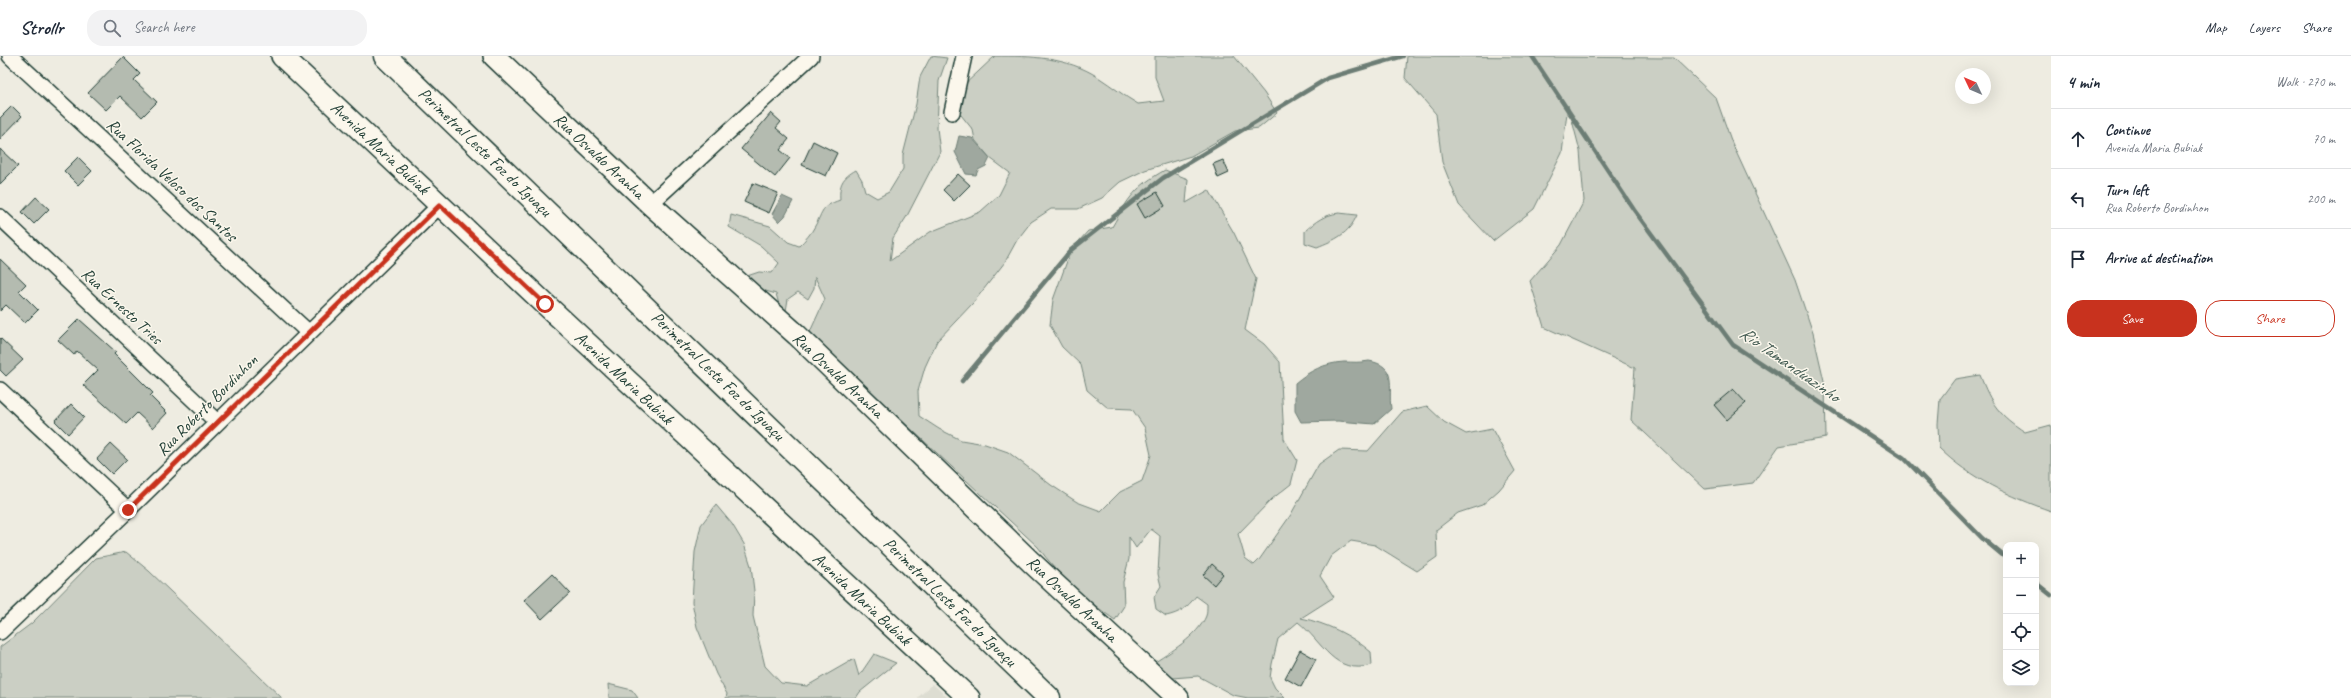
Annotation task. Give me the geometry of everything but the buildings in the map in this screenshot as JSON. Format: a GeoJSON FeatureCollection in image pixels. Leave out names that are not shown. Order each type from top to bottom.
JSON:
{"type":"FeatureCollection","features":[{"type":"Feature","properties":{"kind":"highway","name":"Perimetral Leste Foz do Iguaçu"},"geometry":{"type":"LineString","coordinates":[[385,56],[1049,698]]}},
{"type":"Feature","properties":{"kind":"street","name":"Rua Florida Veloso dos Santos"},"geometry":{"type":"LineString","coordinates":[[10,56],[308,332]]}},
{"type":"Feature","properties":{"kind":"street","name":"Avenida Maria Bubiak"},"geometry":{"type":"LineString","coordinates":[[282,56],[725,472],[969,698]]}},
{"type":"Feature","properties":{"kind":"street","name":"Rua Osvaldo Aranha"},"geometry":{"type":"LineString","coordinates":[[494,56],[650,204],[797,336],[1031,562],[1178,698]]}},
{"type":"Feature","properties":{"kind":"street"},"geometry":{"type":"LineString","coordinates":[[650,204],[811,56]]}},
{"type":"Feature","properties":{"kind":"street"},"geometry":{"type":"LineString","coordinates":[[952,112],[964,56]]}},
{"type":"Feature","properties":{"kind":"street","name":"Rua Roberto Bordinhon"},"geometry":{"type":"LineString","coordinates":[[0,632],[128,510],[308,332],[440,205]]}},
{"type":"Feature","properties":{"kind":"street","name":"Rua Ernesto Tries"},"geometry":{"type":"LineString","coordinates":[[0,217],[217,422]]}},
{"type":"Feature","properties":{"kind":"street"},"geometry":{"type":"LineString","coordinates":[[0,390],[128,510]]}},
{"type":"Feature","properties":{"kind":"shaded area"},"geometry":{"type":"Polygon","coordinates":[[[931,56],[947,58],[939,81],[937,128],[940,152],[907,216],[893,238],[890,261],[930,232],[980,212],[999,195],[1010,173],[990,158],[975,140],[973,130],[957,110],[963,86],[995,56],[1035,57],[1074,65],[1098,77],[1138,104],[1164,101],[1155,77],[1155,56],[1234,56],[1264,93],[1277,113],[1259,128],[1235,131],[1191,156],[1145,170],[1120,182],[1102,198],[1078,209],[1051,209],[1031,222],[1017,240],[1005,262],[973,303],[937,341],[925,367],[918,391],[919,416],[939,429],[961,440],[985,444],[1008,452],[1051,485],[1077,502],[1101,511],[1120,492],[1142,481],[1151,455],[1145,428],[1132,409],[1108,408],[1087,390],[1081,365],[1062,347],[1050,325],[1053,300],[1071,250],[1088,231],[1112,227],[1128,200],[1146,182],[1165,170],[1188,179],[1186,203],[1209,190],[1234,233],[1256,279],[1245,330],[1264,344],[1280,362],[1284,439],[1297,460],[1291,484],[1272,499],[1238,534],[1245,558],[1254,565],[1259,560],[1290,516],[1319,464],[1339,450],[1368,451],[1402,412],[1427,406],[1444,422],[1466,434],[1492,429],[1515,471],[1499,490],[1482,505],[1458,513],[1436,530],[1437,557],[1417,571],[1375,545],[1351,541],[1331,556],[1320,576],[1334,597],[1301,618],[1329,626],[1355,640],[1371,652],[1372,665],[1359,667],[1348,666],[1338,662],[1298,622],[1278,639],[1272,664],[1270,678],[1275,688],[1285,698],[1248,698],[1233,695],[1198,676],[1172,678],[1160,674],[1152,664],[1190,637],[1197,630],[1206,616],[1207,604],[1196,596],[1183,609],[1171,615],[1166,616],[1156,609],[1154,597],[1161,586],[1158,574],[1160,536],[1151,529],[1136,548],[1129,537],[1129,559],[1123,582],[1124,606],[1115,620],[1094,605],[1074,587],[1055,568],[1038,547],[809,334],[825,299],[815,277],[814,288],[808,299],[798,292],[788,299],[786,311],[781,311],[776,294],[752,287],[747,276],[759,272],[772,273],[779,263],[761,246],[729,227],[731,215],[770,226],[788,242],[799,246],[812,232],[823,210],[829,205],[840,200],[842,182],[847,176],[856,170],[862,180],[865,191],[877,198],[889,192],[903,169],[903,155],[916,104],[920,77],[931,56]]]}},
{"type":"Feature","properties":{"kind":"shaded area"},"geometry":{"type":"Polygon","coordinates":[[[1407,56],[1674,58],[1716,98],[1732,143],[1795,280],[1813,333],[1825,385],[1826,438],[1779,446],[1753,483],[1705,489],[1631,420],[1635,368],[1544,327],[1530,281],[1561,245],[1584,201],[1580,151],[1568,105],[1562,153],[1534,209],[1493,241],[1459,205],[1442,162],[1436,114],[1405,78],[1407,56]]]}},
{"type":"Feature","properties":{"kind":"shaded area"},"geometry":{"type":"Polygon","coordinates":[[[959,136],[972,138],[990,158],[986,166],[978,170],[976,175],[966,174],[955,152],[959,136]]]}},
{"type":"Feature","properties":{"kind":"shaded area"},"geometry":{"type":"Polygon","coordinates":[[[782,196],[793,201],[785,216],[779,222],[772,214],[782,196]]]}},
{"type":"Feature","properties":{"kind":"shaded area"},"geometry":{"type":"Polygon","coordinates":[[[1339,213],[1357,215],[1354,222],[1346,232],[1330,242],[1317,247],[1305,243],[1305,231],[1309,227],[1325,217],[1339,213]]]}},
{"type":"Feature","properties":{"kind":"shaded area"},"geometry":{"type":"Polygon","coordinates":[[[1369,361],[1384,367],[1388,372],[1390,378],[1391,409],[1374,424],[1338,421],[1301,422],[1295,411],[1295,383],[1312,371],[1330,364],[1369,361]]]}},
{"type":"Feature","properties":{"kind":"shaded area"},"geometry":{"type":"Polygon","coordinates":[[[1980,375],[1992,401],[2002,414],[2016,426],[2025,432],[2051,425],[2051,511],[1991,486],[1964,469],[1939,448],[1938,424],[1940,399],[1955,379],[1980,375]]]}},
{"type":"Feature","properties":{"kind":"shaded area"},"geometry":{"type":"Polygon","coordinates":[[[716,505],[732,524],[744,544],[751,566],[754,591],[753,616],[765,666],[781,683],[807,686],[854,659],[859,676],[874,654],[896,663],[860,692],[856,698],[726,698],[727,694],[716,674],[697,627],[692,602],[695,552],[701,525],[716,505]]]}},
{"type":"Feature","properties":{"kind":"shaded area"},"geometry":{"type":"Polygon","coordinates":[[[126,552],[149,571],[282,698],[0,698],[0,647],[32,623],[96,558],[126,552]]]}},
{"type":"Feature","properties":{"kind":"shaded area"},"geometry":{"type":"Polygon","coordinates":[[[608,684],[632,690],[638,698],[609,698],[608,684]]]}},
{"type":"Feature","properties":{"kind":"shaded area"},"geometry":{"type":"Polygon","coordinates":[[[933,684],[948,698],[917,698],[933,684]]]}},
{"type":"Feature","properties":{"kind":"waterway"},"geometry":{"type":"LineString","coordinates":[[962,381],[1071,250],[1163,178],[1328,78],[1403,56]]}},
{"type":"Feature","properties":{"kind":"waterway","name":"Rio Tamanduazinho"},"geometry":{"type":"LineString","coordinates":[[1532,56],[1634,210],[1733,345],[1904,458],[1982,538],[2003,556]]}},
{"type":"Feature","properties":{"kind":"waterway","name":"Rio Tamanduazinho"},"geometry":{"type":"LineString","coordinates":[[2039,585],[2051,595]]}},
{"type":"Feature","properties":{"kind":"route"},"geometry":{"type":"LineString","coordinates":[[128,510],[308,332],[440,205],[545,304]]}}]}
